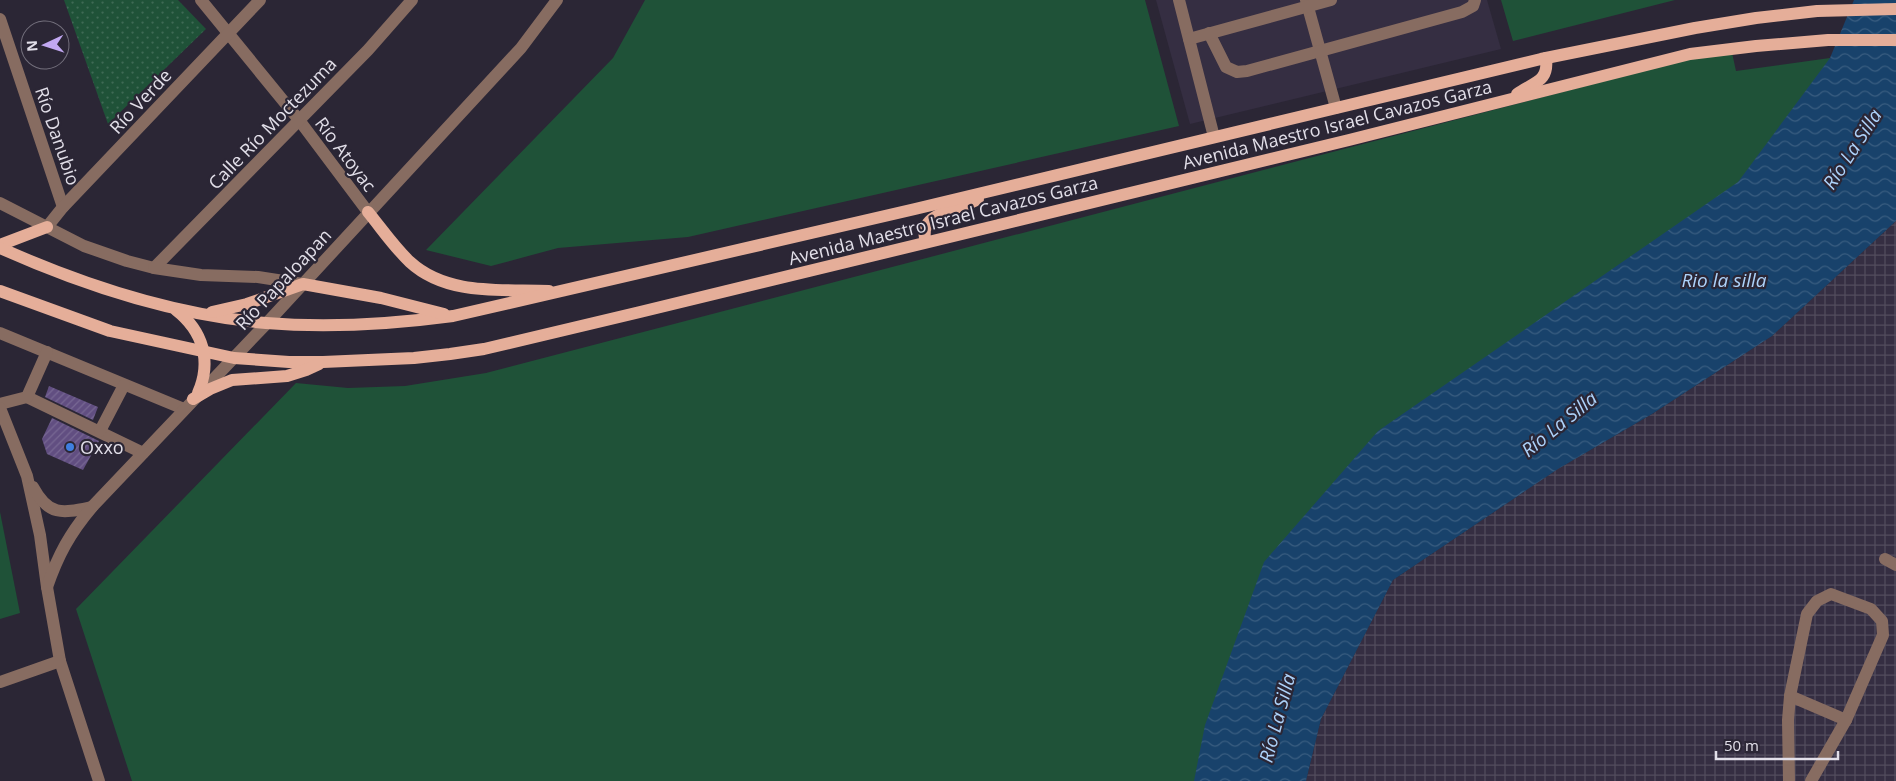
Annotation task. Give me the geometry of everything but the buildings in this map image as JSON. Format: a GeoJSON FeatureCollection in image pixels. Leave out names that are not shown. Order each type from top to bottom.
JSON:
{"type":"FeatureCollection","features":[{"type":"Feature","properties":{"kind":"main road","name":"Avenida Maestro Israel Cavazos Garza"},"geometry":{"type":"LineString","coordinates":[[0,247],[73,278],[174,309],[267,323],[368,324],[407,322],[452,316],[564,291],[1546,58],[1695,28],[1756,18],[1817,11],[1896,9]]}},
{"type":"Feature","properties":{"kind":"main road","name":"Avenida Maestro Israel Cavazos Garza"},"geometry":{"type":"LineString","coordinates":[[0,291],[110,331],[205,354],[234,358],[289,362],[323,362],[414,358],[484,349],[1509,100],[1682,56],[1710,50],[1828,40],[1896,40]]}},
{"type":"Feature","properties":{"kind":"main road"},"geometry":{"type":"LineString","coordinates":[[1509,100],[1544,77],[1546,58]]}},
{"type":"Feature","properties":{"kind":"main road"},"geometry":{"type":"LineString","coordinates":[[926,242],[924,232],[926,226],[934,217],[972,203],[985,192]]}},
{"type":"Feature","properties":{"kind":"main road"},"geometry":{"type":"LineString","coordinates":[[368,212],[411,263],[435,278],[450,284],[480,289],[564,291]]}},
{"type":"Feature","properties":{"kind":"main road"},"geometry":{"type":"LineString","coordinates":[[0,247],[48,227]]}},
{"type":"Feature","properties":{"kind":"main road"},"geometry":{"type":"LineString","coordinates":[[202,314],[247,304],[303,284],[381,298],[452,316]]}},
{"type":"Feature","properties":{"kind":"main road"},"geometry":{"type":"LineString","coordinates":[[174,309],[192,324],[198,334],[205,354],[204,376],[196,396]]}},
{"type":"Feature","properties":{"kind":"main road"},"geometry":{"type":"LineString","coordinates":[[196,396],[232,380],[296,374],[323,362]]}},
{"type":"Feature","properties":{"kind":"street","name":"Río Atoyac"},"geometry":{"type":"LineString","coordinates":[[202,0],[299,120],[368,212]]}},
{"type":"Feature","properties":{"kind":"street","name":"Río Verde"},"geometry":{"type":"LineString","coordinates":[[48,227],[63,207],[260,0]]}},
{"type":"Feature","properties":{"kind":"street","name":"Calle Río Moctezuma"},"geometry":{"type":"LineString","coordinates":[[154,268],[368,50],[412,0]]}},
{"type":"Feature","properties":{"kind":"street","name":"Río Papaloapan"},"geometry":{"type":"LineString","coordinates":[[47,587],[55,564],[68,538],[92,507],[267,323],[521,48],[557,0]]}},
{"type":"Feature","properties":{"kind":"street"},"geometry":{"type":"LineString","coordinates":[[1179,0],[1214,137]]}},
{"type":"Feature","properties":{"kind":"street"},"geometry":{"type":"LineString","coordinates":[[1189,39],[1307,3],[1331,0]]}},
{"type":"Feature","properties":{"kind":"street"},"geometry":{"type":"LineString","coordinates":[[1209,33],[1226,67],[1237,72],[1468,10],[1473,6],[1475,0]]}},
{"type":"Feature","properties":{"kind":"street"},"geometry":{"type":"LineString","coordinates":[[1307,3],[1336,108]]}},
{"type":"Feature","properties":{"kind":"street","name":"Río Danubio"},"geometry":{"type":"LineString","coordinates":[[0,19],[63,207]]}},
{"type":"Feature","properties":{"kind":"street"},"geometry":{"type":"LineString","coordinates":[[0,203],[84,246],[154,268],[201,275],[258,277],[303,284]]}},
{"type":"Feature","properties":{"kind":"street"},"geometry":{"type":"LineString","coordinates":[[0,333],[184,409]]}},
{"type":"Feature","properties":{"kind":"street"},"geometry":{"type":"LineString","coordinates":[[27,398],[47,352]]}},
{"type":"Feature","properties":{"kind":"street"},"geometry":{"type":"LineString","coordinates":[[100,431],[124,384]]}},
{"type":"Feature","properties":{"kind":"street"},"geometry":{"type":"LineString","coordinates":[[0,404],[27,398],[143,453]]}},
{"type":"Feature","properties":{"kind":"street"},"geometry":{"type":"LineString","coordinates":[[0,408],[27,476],[38,497],[51,509],[66,513],[92,507]]}},
{"type":"Feature","properties":{"kind":"street"},"geometry":{"type":"LineString","coordinates":[[27,476],[37,517],[60,661],[99,781]]}},
{"type":"Feature","properties":{"kind":"street"},"geometry":{"type":"LineString","coordinates":[[1789,781],[1788,720],[1790,696],[1807,614],[1817,601],[1831,594],[1871,609],[1882,621],[1882,635],[1846,720],[1811,781]]}},
{"type":"Feature","properties":{"kind":"street"},"geometry":{"type":"LineString","coordinates":[[0,682],[60,661]]}},
{"type":"Feature","properties":{"kind":"street"},"geometry":{"type":"LineString","coordinates":[[1790,696],[1846,720]]}},
{"type":"Feature","properties":{"kind":"shaded area"},"geometry":{"type":"Polygon","coordinates":[[[1156,0],[1487,0],[1501,49],[1190,124],[1156,0]]]}},
{"type":"Feature","properties":{"kind":"shaded area"},"geometry":{"type":"Polygon","coordinates":[[[1896,221],[1896,781],[1306,781],[1321,719],[1393,580],[1558,469],[1652,414],[1772,336],[1896,221]]]}},
{"type":"Feature","properties":{"kind":"green space"},"geometry":{"type":"Polygon","coordinates":[[[64,0],[178,0],[206,29],[108,124],[64,0]]]}},
{"type":"Feature","properties":{"kind":"green space"},"geometry":{"type":"Polygon","coordinates":[[[645,0],[1145,0],[1179,126],[688,237],[558,248],[491,266],[426,250],[613,58],[645,0]]]}},
{"type":"Feature","properties":{"kind":"green space"},"geometry":{"type":"Polygon","coordinates":[[[1501,0],[1675,0],[1513,41],[1501,0]]]}},
{"type":"Feature","properties":{"kind":"green space"},"geometry":{"type":"Polygon","coordinates":[[[1731,48],[1736,71],[1830,58],[1887,62],[1357,500],[1228,781],[132,781],[76,609],[296,383],[348,388],[405,386],[486,373],[1731,48]]]}},
{"type":"Feature","properties":{"kind":"green space"},"geometry":{"type":"Polygon","coordinates":[[[0,512],[20,613],[0,619],[0,512]]]}},
{"type":"Feature","properties":{"kind":"water","name":"Rio la silla"},"geometry":{"type":"Polygon","coordinates":[[[1854,0],[1896,0],[1896,221],[1772,336],[1652,414],[1558,469],[1393,580],[1321,719],[1306,781],[1194,781],[1205,725],[1264,562],[1378,431],[1738,182],[1830,58],[1854,0]]]}},
{"type":"Feature","properties":{"kind":"place","name":"Oxxo"},"geometry":{"type":"Point","coordinates":[70,447]}},
{"type":"Feature","properties":{"kind":"water label","name":"Río La Silla"},"geometry":{"type":"Point","coordinates":[1852,149]}},
{"type":"Feature","properties":{"kind":"water label","name":"Río La Silla"},"geometry":{"type":"Point","coordinates":[1559,424]}},
{"type":"Feature","properties":{"kind":"water label","name":"Río La Silla"},"geometry":{"type":"Point","coordinates":[1277,718]}}]}
